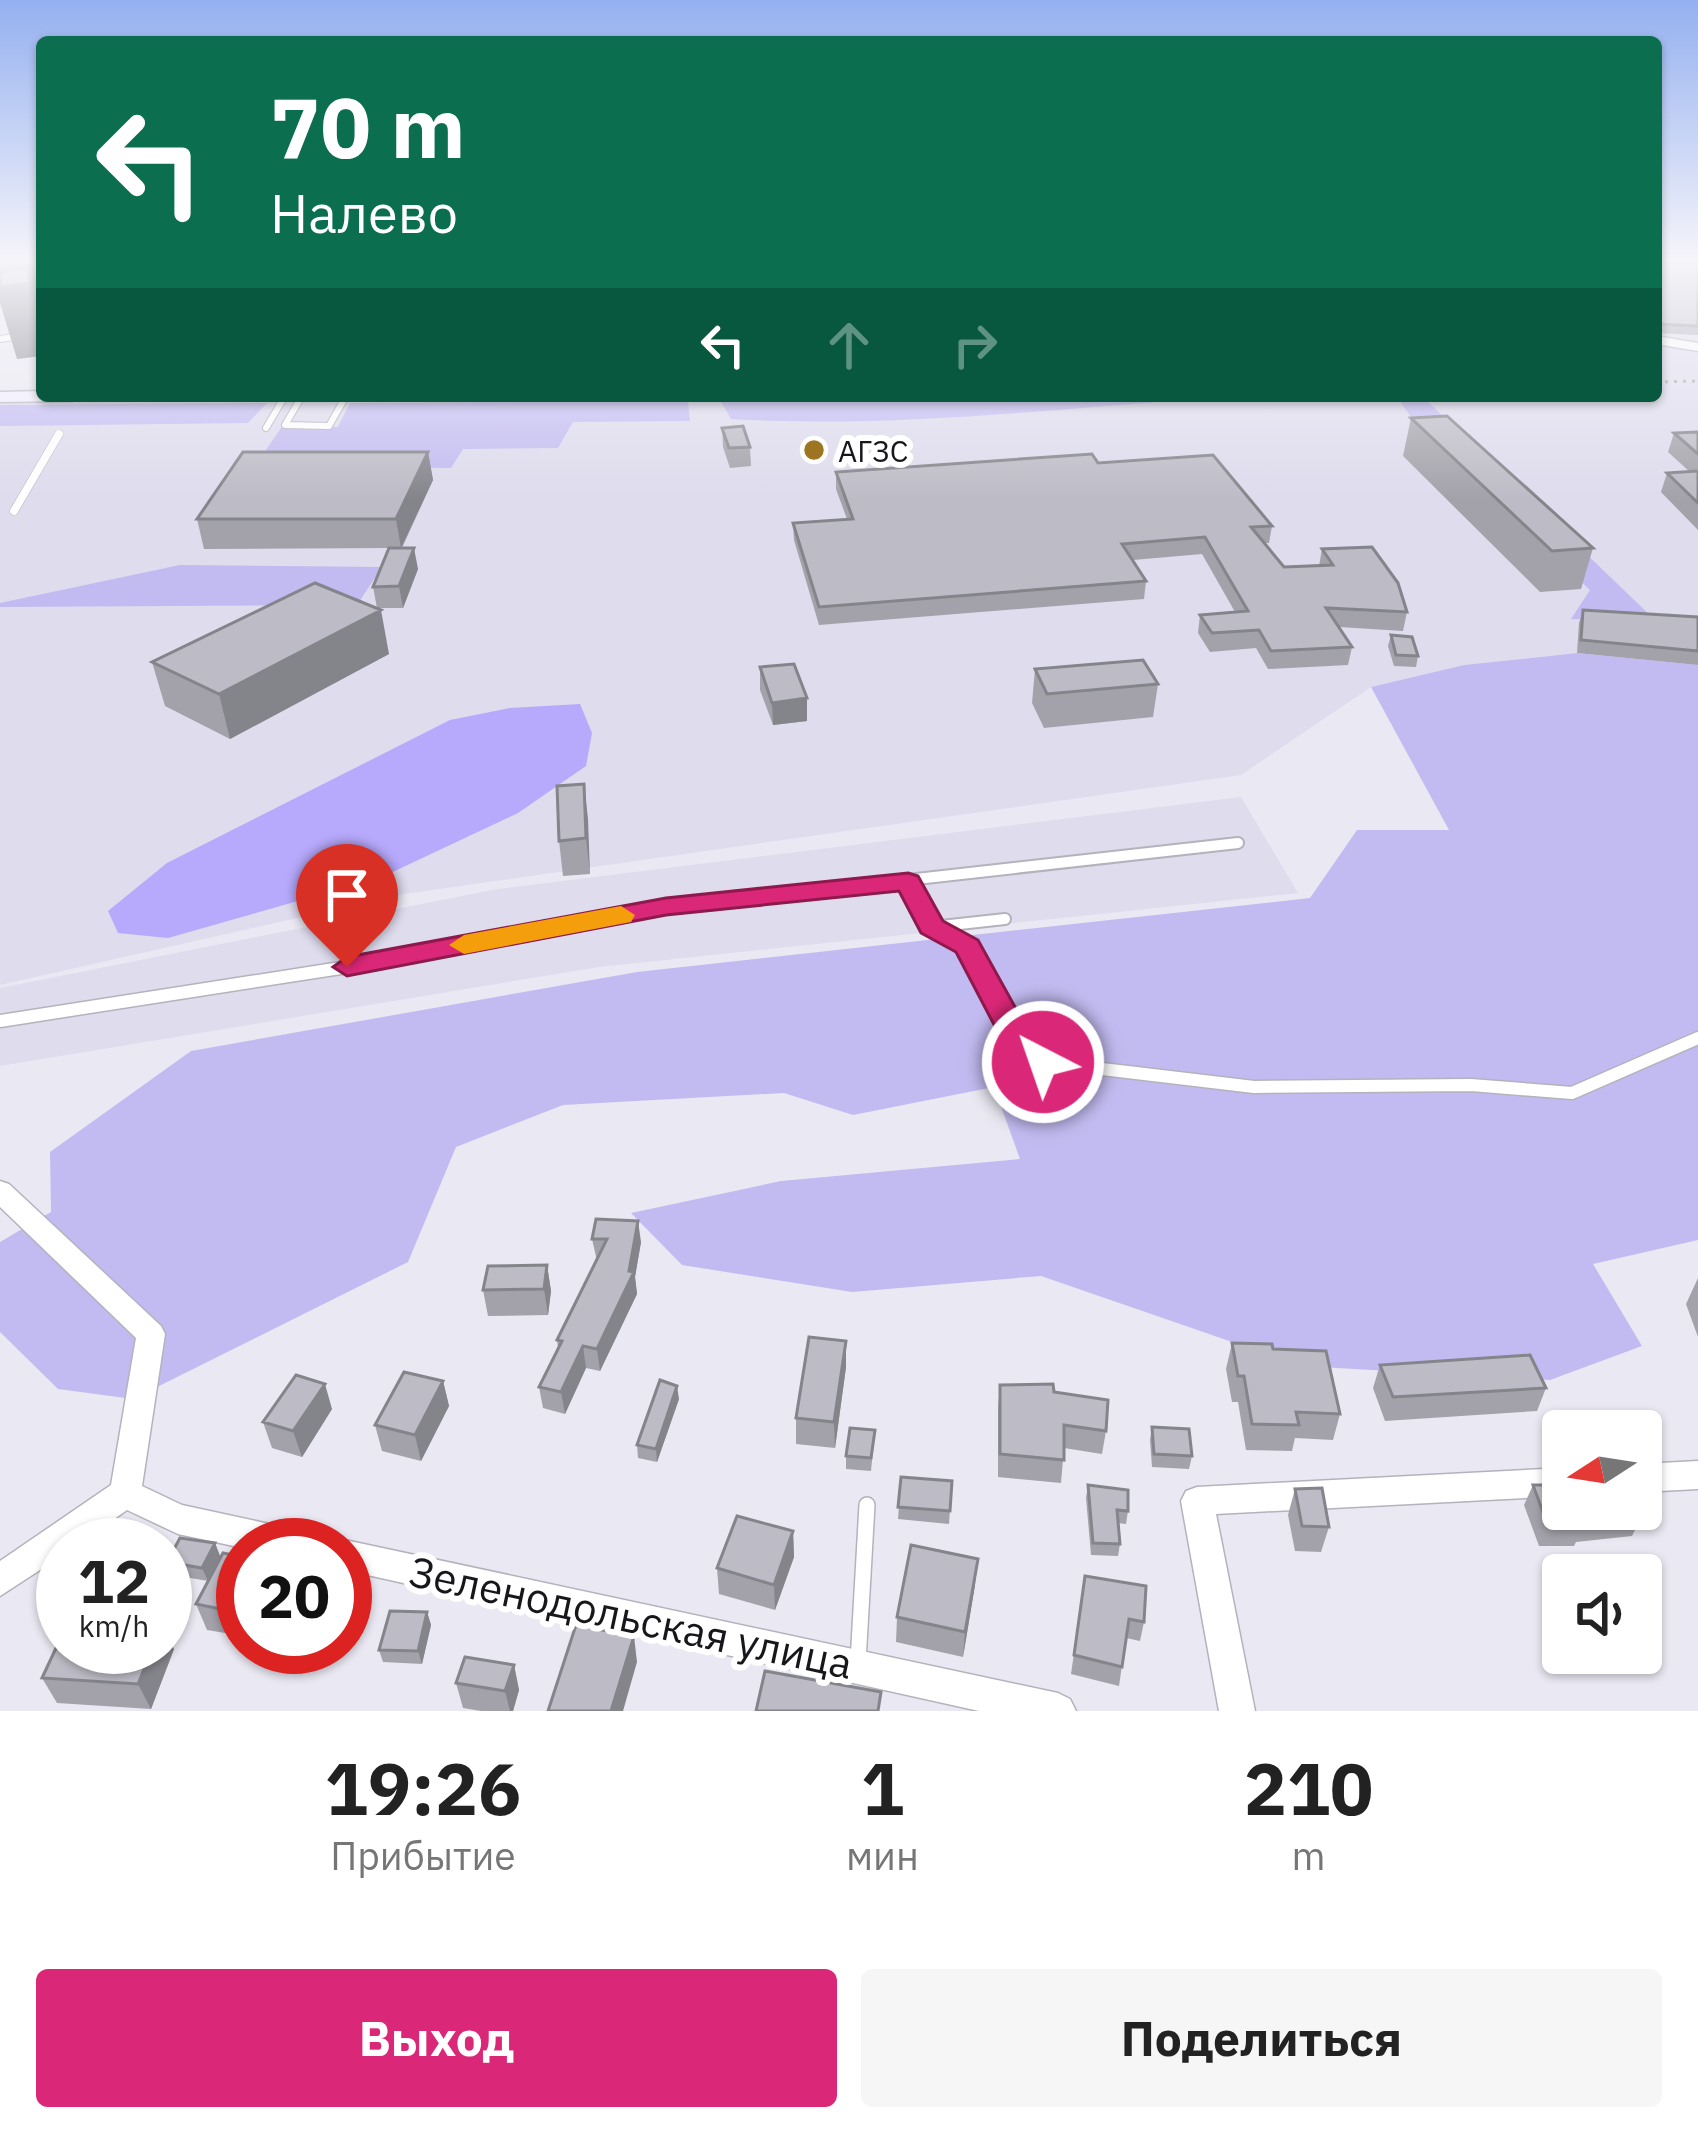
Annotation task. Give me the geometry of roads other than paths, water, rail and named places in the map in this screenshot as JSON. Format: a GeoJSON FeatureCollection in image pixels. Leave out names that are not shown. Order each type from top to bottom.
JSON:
{"type":"FeatureCollection","features":[{"type":"Feature","properties":{"kind":"main road"},"geometry":{"type":"LineString","coordinates":[[0,397],[36,397]]}},
{"type":"Feature","properties":{"kind":"street"},"geometry":{"type":"LineString","coordinates":[[1662,341],[1698,347]]}},
{"type":"Feature","properties":{"kind":"street"},"geometry":{"type":"LineString","coordinates":[[0,1191],[151,1334],[125,1493],[0,1580]]}},
{"type":"Feature","properties":{"kind":"street"},"geometry":{"type":"LineString","coordinates":[[1662,1477],[1698,1475]]}},
{"type":"Feature","properties":{"kind":"street"},"geometry":{"type":"LineString","coordinates":[[1237,1711],[1198,1501],[1542,1483]]}},
{"type":"Feature","properties":{"kind":"street"},"geometry":{"type":"LineString","coordinates":[[125,1493],[178,1519],[216,1527]]}},
{"type":"Feature","properties":{"kind":"street","name":"Зеленодольская улица"},"geometry":{"type":"LineString","coordinates":[[372,1561],[1058,1711]]}},
{"type":"Feature","properties":{"kind":"lane"},"geometry":{"type":"LineString","coordinates":[[266,428],[281,402]]}},
{"type":"Feature","properties":{"kind":"lane"},"geometry":{"type":"LineString","coordinates":[[298,402],[285,425],[329,426],[343,402]]}},
{"type":"Feature","properties":{"kind":"lane"},"geometry":{"type":"LineString","coordinates":[[14,511],[59,434]]}},
{"type":"Feature","properties":{"kind":"lane"},"geometry":{"type":"LineString","coordinates":[[0,1021],[347,967],[666,907],[1238,843]]}},
{"type":"Feature","properties":{"kind":"lane"},"geometry":{"type":"LineString","coordinates":[[908,882],[932,927],[968,946],[1023,1051],[1043,1062],[1254,1087],[1472,1085],[1572,1093],[1698,1037]]}},
{"type":"Feature","properties":{"kind":"lane"},"geometry":{"type":"LineString","coordinates":[[932,927],[1005,919]]}},
{"type":"Feature","properties":{"kind":"lane"},"geometry":{"type":"LineString","coordinates":[[858,1665],[867,1505]]}},
{"type":"Feature","properties":{"kind":"place","name":"АГЗС"},"geometry":{"type":"Point","coordinates":[814,450]}}]}
